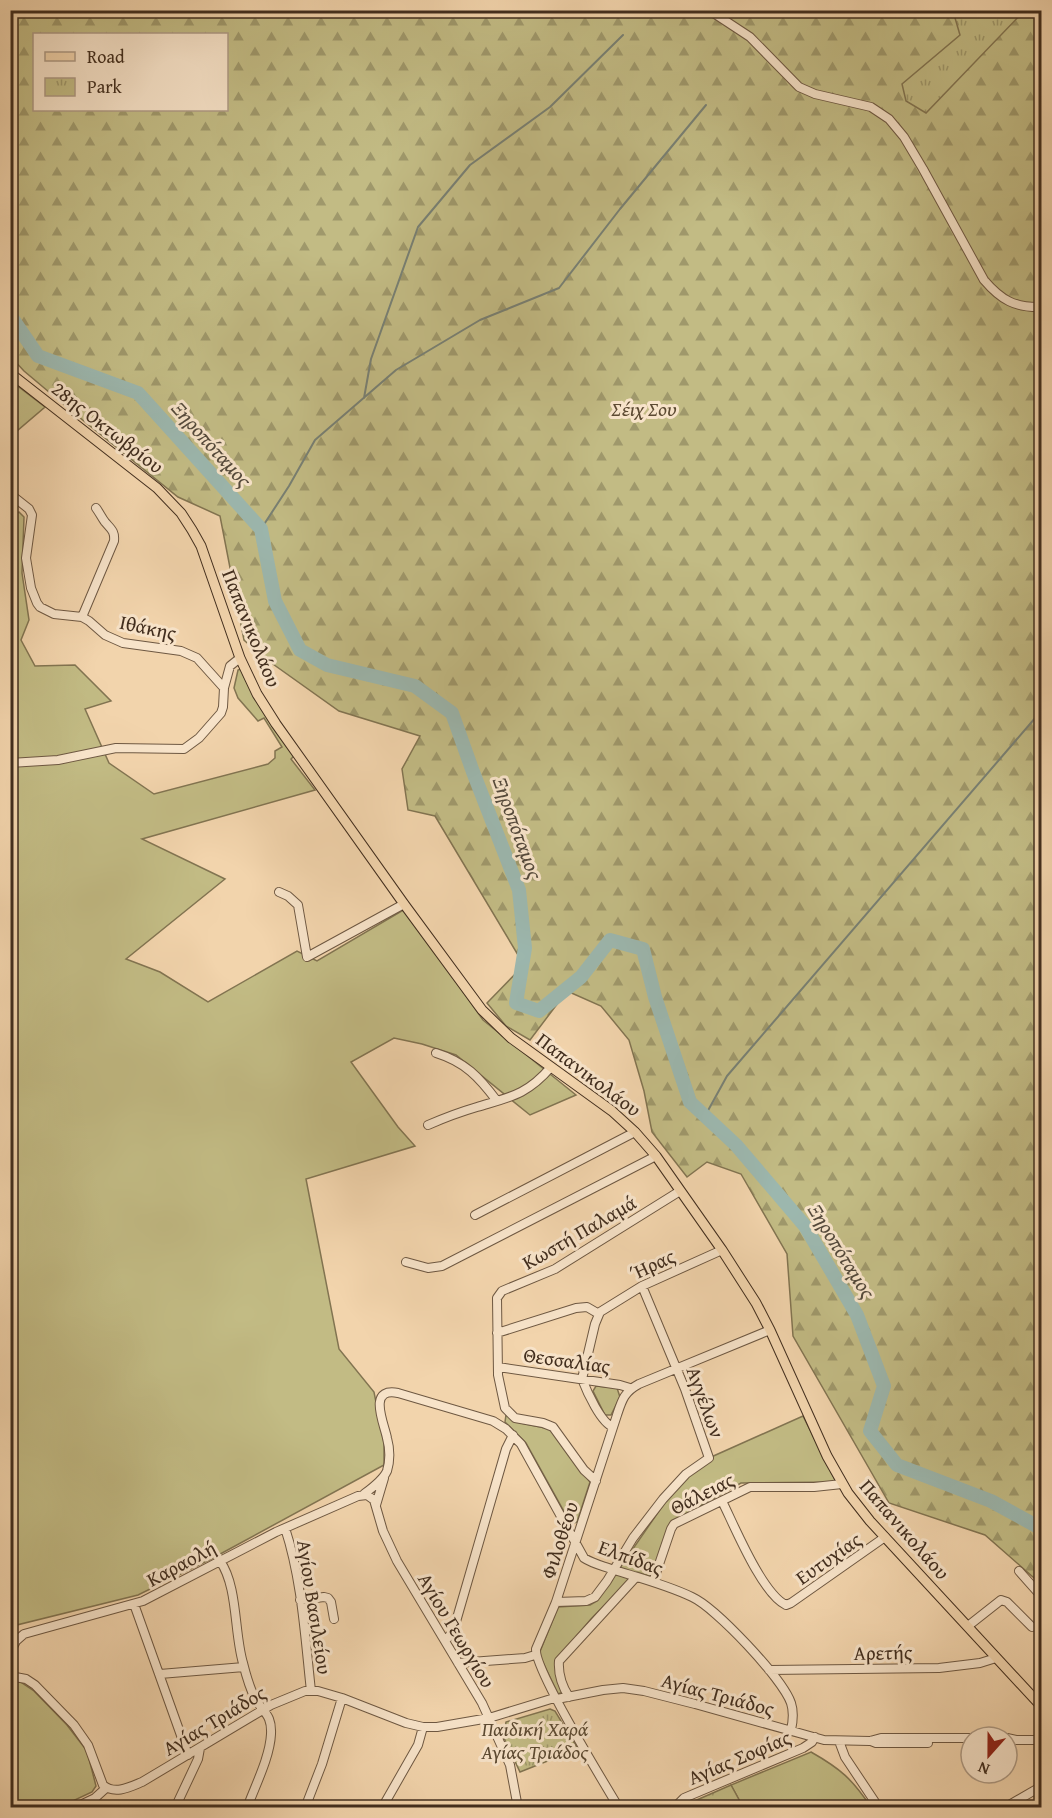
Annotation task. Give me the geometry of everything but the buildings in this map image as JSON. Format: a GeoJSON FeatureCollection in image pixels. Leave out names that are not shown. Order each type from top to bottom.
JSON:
{"type":"FeatureCollection","features":[{"type":"Feature","properties":{"kind":"main road","name":"28ης Οκτωβρίου"},"geometry":{"type":"LineString","coordinates":[[10,373],[157,489],[181,513]]}},
{"type":"Feature","properties":{"kind":"main road","name":"Παπανικολάου"},"geometry":{"type":"LineString","coordinates":[[181,513],[201,546],[240,658],[257,694],[404,904],[482,1010],[503,1032],[612,1111],[656,1156],[750,1293],[770,1330],[814,1431],[842,1484],[885,1537],[1041,1707]]}},
{"type":"Feature","properties":{"kind":"street"},"geometry":{"type":"LineString","coordinates":[[709,10],[750,37],[799,87],[815,94],[871,107],[889,119],[904,137],[923,169],[984,280],[996,294],[1007,301],[1026,307],[1041,307]]}},
{"type":"Feature","properties":{"kind":"street"},"geometry":{"type":"LineString","coordinates":[[10,494],[32,515],[26,558],[31,588],[37,603],[46,611],[54,614],[82,617],[114,541],[115,535],[112,528],[96,508]]}},
{"type":"Feature","properties":{"kind":"street","name":"Ιθάκης"},"geometry":{"type":"LineString","coordinates":[[82,617],[105,635],[123,643],[181,651],[197,658],[224,688]]}},
{"type":"Feature","properties":{"kind":"street"},"geometry":{"type":"LineString","coordinates":[[10,763],[58,760],[116,748],[184,749],[199,738],[221,714],[224,688],[230,666],[240,658]]}},
{"type":"Feature","properties":{"kind":"street"},"geometry":{"type":"LineString","coordinates":[[279,892],[298,905],[307,957],[404,904]]}},
{"type":"Feature","properties":{"kind":"street"},"geometry":{"type":"LineString","coordinates":[[436,1053],[465,1065],[497,1101]]}},
{"type":"Feature","properties":{"kind":"street"},"geometry":{"type":"LineString","coordinates":[[428,1125],[455,1114],[510,1098],[536,1082],[551,1067]]}},
{"type":"Feature","properties":{"kind":"street"},"geometry":{"type":"LineString","coordinates":[[475,1215],[635,1132]]}},
{"type":"Feature","properties":{"kind":"street"},"geometry":{"type":"LineString","coordinates":[[406,1262],[428,1268],[442,1266],[656,1156]]}},
{"type":"Feature","properties":{"kind":"street","name":"Κωστή Παλαμά"},"geometry":{"type":"LineString","coordinates":[[596,1481],[584,1470],[553,1427],[515,1418],[505,1408],[498,1367],[497,1300],[502,1291],[555,1269],[680,1191]]}},
{"type":"Feature","properties":{"kind":"street","name":"Ήρας"},"geometry":{"type":"LineString","coordinates":[[599,1314],[642,1286],[722,1250]]}},
{"type":"Feature","properties":{"kind":"street","name":"Αγγέλων"},"geometry":{"type":"LineString","coordinates":[[556,1602],[592,1599],[614,1570],[633,1538],[663,1499],[682,1478],[709,1458],[677,1369],[642,1286]]}},
{"type":"Feature","properties":{"kind":"street"},"geometry":{"type":"LineString","coordinates":[[497,1333],[576,1308],[587,1307],[599,1314],[582,1379],[605,1422],[608,1426],[613,1427]]}},
{"type":"Feature","properties":{"kind":"street"},"geometry":{"type":"LineString","coordinates":[[630,1388],[770,1330]]}},
{"type":"Feature","properties":{"kind":"street","name":"Θεσσαλίας"},"geometry":{"type":"LineString","coordinates":[[498,1367],[630,1388]]}},
{"type":"Feature","properties":{"kind":"street","name":"Φιλοθέου"},"geometry":{"type":"LineString","coordinates":[[535,1655],[537,1645],[556,1602],[613,1427],[623,1399],[630,1388]]}},
{"type":"Feature","properties":{"kind":"street","name":"Ελπίδας"},"geometry":{"type":"LineString","coordinates":[[384,1476],[389,1455],[388,1439],[379,1403],[383,1395],[389,1392],[396,1393],[493,1421],[513,1435],[524,1450],[582,1555],[587,1560],[684,1593],[719,1615],[769,1670],[790,1701],[793,1715],[791,1730]]}},
{"type":"Feature","properties":{"kind":"street"},"geometry":{"type":"LineString","coordinates":[[445,1641],[455,1625],[506,1449],[513,1435]]}},
{"type":"Feature","properties":{"kind":"street"},"geometry":{"type":"LineString","coordinates":[[367,1495],[384,1476]]}},
{"type":"Feature","properties":{"kind":"street"},"geometry":{"type":"LineString","coordinates":[[376,1505],[384,1476]]}},
{"type":"Feature","properties":{"kind":"street","name":"Θάλειας"},"geometry":{"type":"LineString","coordinates":[[653,1582],[672,1526],[751,1487],[814,1487],[842,1484]]}},
{"type":"Feature","properties":{"kind":"street","name":"Αγίου Γεωργίου"},"geometry":{"type":"LineString","coordinates":[[367,1495],[374,1500],[383,1531],[393,1553],[489,1718],[510,1765],[518,1808]]}},
{"type":"Feature","properties":{"kind":"street","name":"Καραολή"},"geometry":{"type":"LineString","coordinates":[[10,1653],[16,1641],[24,1634],[134,1604],[154,1596],[285,1528],[367,1495]]}},
{"type":"Feature","properties":{"kind":"street","name":"Ευτυχίας"},"geometry":{"type":"LineString","coordinates":[[722,1501],[756,1569],[783,1604],[788,1605],[885,1537]]}},
{"type":"Feature","properties":{"kind":"street","name":"Αγίου Βασιλείου"},"geometry":{"type":"LineString","coordinates":[[285,1528],[293,1555],[311,1691]]}},
{"type":"Feature","properties":{"kind":"street"},"geometry":{"type":"LineString","coordinates":[[220,1561],[229,1577],[237,1641],[244,1667],[255,1697],[264,1708],[271,1723],[270,1741],[247,1808]]}},
{"type":"Feature","properties":{"kind":"street"},"geometry":{"type":"LineString","coordinates":[[1019,1571],[1041,1598]]}},
{"type":"Feature","properties":{"kind":"street"},"geometry":{"type":"LineString","coordinates":[[568,1697],[562,1685],[560,1661],[636,1577]]}},
{"type":"Feature","properties":{"kind":"street"},"geometry":{"type":"LineString","coordinates":[[300,1600],[328,1598],[334,1619]]}},
{"type":"Feature","properties":{"kind":"street"},"geometry":{"type":"LineString","coordinates":[[968,1626],[1002,1600],[1007,1602],[1032,1628]]}},
{"type":"Feature","properties":{"kind":"street"},"geometry":{"type":"LineString","coordinates":[[134,1604],[188,1755]]}},
{"type":"Feature","properties":{"kind":"street"},"geometry":{"type":"LineString","coordinates":[[458,1663],[525,1658],[535,1655],[557,1699],[619,1808]]}},
{"type":"Feature","properties":{"kind":"street","name":"Αρετής"},"geometry":{"type":"LineString","coordinates":[[769,1670],[939,1668],[980,1663],[996,1658]]}},
{"type":"Feature","properties":{"kind":"street"},"geometry":{"type":"LineString","coordinates":[[160,1674],[244,1667]]}},
{"type":"Feature","properties":{"kind":"street"},"geometry":{"type":"LineString","coordinates":[[10,1676],[22,1677],[35,1685],[74,1725],[88,1745],[101,1781],[106,1788],[95,1798],[74,1808]]}},
{"type":"Feature","properties":{"kind":"street","name":"Αγίας Τριάδος"},"geometry":{"type":"LineString","coordinates":[[106,1788],[116,1790],[129,1787],[149,1778],[264,1708],[293,1695],[311,1691],[342,1698],[395,1719],[423,1727],[450,1726],[489,1718],[497,1720],[549,1705],[557,1699],[608,1689],[631,1689],[815,1737],[839,1741],[870,1741],[881,1738],[959,1738]]}},
{"type":"Feature","properties":{"kind":"street"},"geometry":{"type":"LineString","coordinates":[[305,1808],[322,1764],[342,1698]]}},
{"type":"Feature","properties":{"kind":"street"},"geometry":{"type":"LineString","coordinates":[[382,1808],[418,1745],[423,1727]]}},
{"type":"Feature","properties":{"kind":"street","name":"Αγίας Σοφίας"},"geometry":{"type":"LineString","coordinates":[[675,1807],[684,1798],[803,1749],[815,1737]]}},
{"type":"Feature","properties":{"kind":"street"},"geometry":{"type":"LineString","coordinates":[[1019,1740],[1041,1740]]}},
{"type":"Feature","properties":{"kind":"street"},"geometry":{"type":"LineString","coordinates":[[839,1741],[844,1757],[879,1808]]}},
{"type":"Feature","properties":{"kind":"street","name":"Αγίας Τριάδος"},"geometry":{"type":"LineString","coordinates":[[870,1741],[876,1743],[959,1743]]}},
{"type":"Feature","properties":{"kind":"street"},"geometry":{"type":"LineString","coordinates":[[175,1808],[198,1759],[200,1748]]}},
{"type":"Feature","properties":{"kind":"street"},"geometry":{"type":"LineString","coordinates":[[1004,1808],[1041,1789]]}},
{"type":"Feature","properties":{"kind":"street"},"geometry":{"type":"LineString","coordinates":[[660,1808],[667,1805],[675,1807]]}},
{"type":"Feature","properties":{"kind":"green space","name":"Σέιχ Σου"},"geometry":{"type":"Polygon","coordinates":[[[11,11],[1041,11],[1041,1584],[985,1535],[889,1503],[793,1336],[787,1254],[741,1174],[707,1162],[687,1177],[652,1132],[644,1091],[629,1040],[601,1006],[567,991],[530,1040],[506,1026],[487,1003],[524,965],[435,816],[408,810],[402,769],[420,736],[339,711],[263,657],[244,640],[220,516],[178,497],[24,371],[11,357],[11,11]]]}},
{"type":"Feature","properties":{"kind":"green space"},"geometry":{"type":"Polygon","coordinates":[[[953,11],[1024,11],[926,113],[906,101],[902,84],[960,35],[953,11]]]}},
{"type":"Feature","properties":{"kind":"green space"},"geometry":{"type":"Polygon","coordinates":[[[11,381],[45,407],[11,436],[11,381]]]}},
{"type":"Feature","properties":{"kind":"green space"},"geometry":{"type":"Polygon","coordinates":[[[19,512],[24,517],[22,573],[29,620],[21,640],[35,666],[75,665],[111,701],[85,709],[109,763],[154,794],[268,764],[275,758],[275,751],[282,747],[264,718],[258,721],[238,698],[234,688],[238,670],[241,669],[295,755],[291,759],[315,790],[142,839],[225,879],[126,959],[160,972],[208,1002],[297,951],[317,961],[405,909],[483,1020],[576,1095],[530,1115],[456,1055],[394,1038],[351,1062],[398,1127],[415,1146],[306,1179],[339,1349],[374,1392],[384,1443],[384,1465],[211,1559],[138,1595],[17,1625],[11,1643],[10,519],[19,512]]]}},
{"type":"Feature","properties":{"kind":"green space"},"geometry":{"type":"Polygon","coordinates":[[[596,1386],[617,1388],[620,1397],[611,1415],[605,1415],[593,1391],[596,1386]]]}},
{"type":"Feature","properties":{"kind":"green space"},"geometry":{"type":"Polygon","coordinates":[[[506,1415],[521,1423],[550,1429],[590,1482],[577,1522],[571,1524],[526,1443],[505,1422],[506,1415]]]}},
{"type":"Feature","properties":{"kind":"green space"},"geometry":{"type":"Polygon","coordinates":[[[803,1416],[836,1482],[741,1483],[675,1520],[653,1577],[637,1572],[591,1619],[558,1658],[563,1692],[558,1694],[539,1654],[558,1607],[590,1605],[597,1601],[668,1498],[709,1458],[803,1416]]]}},
{"type":"Feature","properties":{"kind":"green space"},"geometry":{"type":"Polygon","coordinates":[[[10,1675],[34,1691],[67,1725],[87,1751],[96,1786],[92,1792],[60,1807],[11,1807],[10,1675]]]}},
{"type":"Feature","properties":{"kind":"green space","name":"Παιδική Χαρά Αγίας Τριάδος"},"geometry":{"type":"Polygon","coordinates":[[[550,1709],[555,1711],[578,1749],[520,1772],[503,1736],[506,1722],[550,1709]]]}},
{"type":"Feature","properties":{"kind":"green space"},"geometry":{"type":"Polygon","coordinates":[[[811,1752],[845,1775],[871,1807],[743,1807],[731,1785],[811,1752]]]}},
{"type":"Feature","properties":{"kind":"green space"},"geometry":{"type":"Polygon","coordinates":[[[731,1785],[743,1807],[681,1807],[683,1806],[731,1785]]]}},
{"type":"Feature","properties":{"kind":"waterway"},"geometry":{"type":"LineString","coordinates":[[364,398],[371,359],[418,227],[470,165],[550,107],[623,35]]}},
{"type":"Feature","properties":{"kind":"waterway"},"geometry":{"type":"LineString","coordinates":[[261,529],[315,440],[396,370],[480,320],[559,288],[620,209],[706,105]]}},
{"type":"Feature","properties":{"kind":"waterway","name":"Ξηροπόταμος"},"geometry":{"type":"LineString","coordinates":[[10,315],[38,356],[138,393],[261,529],[275,601],[300,650],[327,665],[415,686],[452,713],[519,890],[525,948],[516,1003],[539,1011],[581,977],[610,940],[643,949],[655,997],[690,1102],[736,1145],[805,1226],[857,1315],[884,1386],[870,1431],[897,1465],[991,1501],[1042,1529]]}},
{"type":"Feature","properties":{"kind":"waterway"},"geometry":{"type":"LineString","coordinates":[[705,1116],[727,1076],[1042,710]]}}]}
